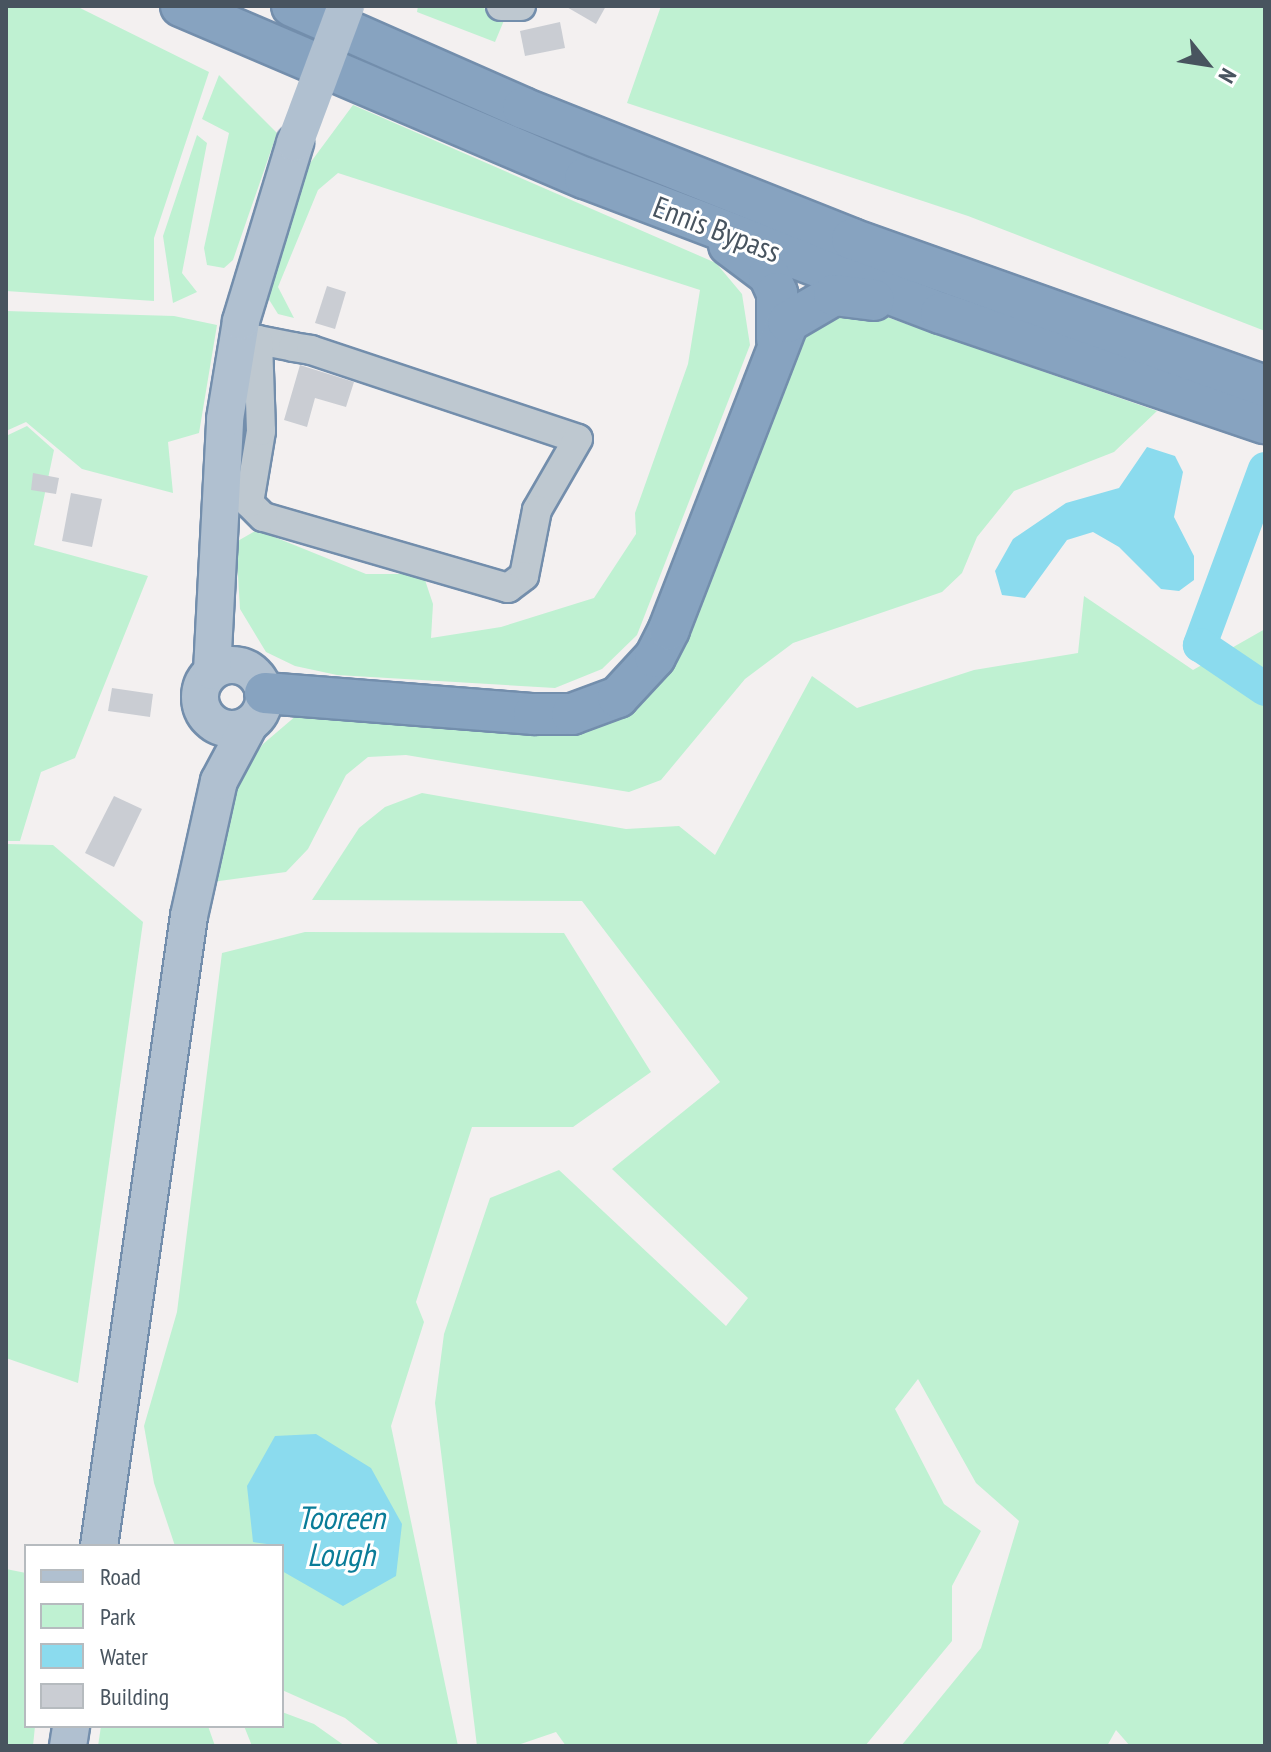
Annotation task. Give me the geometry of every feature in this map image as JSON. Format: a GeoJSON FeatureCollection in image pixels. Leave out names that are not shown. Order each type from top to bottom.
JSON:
{"type":"FeatureCollection","features":[{"type":"Feature","properties":{"kind":"highway","name":"Ennis Bypass"},"geometry":{"type":"LineString","coordinates":[[181,6],[585,178],[941,313],[1265,423]]}},
{"type":"Feature","properties":{"kind":"highway","name":"Ennis Bypass"},"geometry":{"type":"LineString","coordinates":[[292,6],[523,108],[852,239],[1265,386]]}},
{"type":"Feature","properties":{"kind":"highway"},"geometry":{"type":"LineString","coordinates":[[254,695],[572,714],[618,697],[655,657],[669,629],[777,339],[777,293],[753,258],[585,178]]}},
{"type":"Feature","properties":{"kind":"highway"},"geometry":{"type":"LineString","coordinates":[[777,339],[807,307],[834,295],[941,313]]}},
{"type":"Feature","properties":{"kind":"main road"},"geometry":{"type":"LineString","coordinates":[[219,781],[212,723],[200,699],[212,671],[225,419],[295,143],[346,6]]}},
{"type":"Feature","properties":{"kind":"main road"},"geometry":{"type":"LineString","coordinates":[[99,1544],[189,916],[219,781],[254,695],[216,610]]}},
{"type":"Feature","properties":{"kind":"main road"},"geometry":{"type":"LineString","coordinates":[[212,671],[224,665],[254,695]]}},
{"type":"Feature","properties":{"kind":"main road"},"geometry":{"type":"LineString","coordinates":[[212,723],[237,730],[254,695]]}},
{"type":"Feature","properties":{"kind":"street"},"geometry":{"type":"LineString","coordinates":[[501,6],[521,6]]}},
{"type":"Feature","properties":{"kind":"street"},"geometry":{"type":"LineString","coordinates":[[248,338],[311,350],[578,439],[537,510],[524,576],[508,588],[263,517],[249,503],[261,431],[248,338]]}},
{"type":"Feature","properties":{"kind":"green space"},"geometry":{"type":"Polygon","coordinates":[[[6,6],[76,6],[209,72],[154,238],[154,301],[6,291],[6,6]]]}},
{"type":"Feature","properties":{"kind":"green space"},"geometry":{"type":"Polygon","coordinates":[[[418,6],[479,6],[505,18],[495,42],[417,12],[418,6]]]}},
{"type":"Feature","properties":{"kind":"green space"},"geometry":{"type":"Polygon","coordinates":[[[661,6],[1265,6],[1265,331],[968,216],[627,103],[661,6]]]}},
{"type":"Feature","properties":{"kind":"green space"},"geometry":{"type":"Polygon","coordinates":[[[219,75],[277,133],[233,260],[224,268],[207,265],[204,248],[229,133],[202,119],[219,75]]]}},
{"type":"Feature","properties":{"kind":"green space"},"geometry":{"type":"Polygon","coordinates":[[[353,105],[716,263],[742,294],[750,345],[637,635],[602,669],[555,688],[337,675],[295,666],[266,652],[240,609],[236,542],[257,530],[366,574],[423,574],[433,604],[431,638],[501,627],[594,598],[636,534],[635,513],[688,364],[700,290],[338,173],[318,190],[278,287],[294,318],[278,314],[263,290],[299,178],[353,105]]]}},
{"type":"Feature","properties":{"kind":"green space"},"geometry":{"type":"Polygon","coordinates":[[[197,135],[207,143],[182,273],[197,292],[173,303],[163,236],[197,135]]]}},
{"type":"Feature","properties":{"kind":"green space"},"geometry":{"type":"Polygon","coordinates":[[[855,306],[1157,411],[1114,452],[1014,491],[977,537],[962,573],[942,592],[793,643],[745,679],[661,780],[629,792],[406,755],[368,757],[346,775],[308,849],[286,872],[212,882],[234,785],[263,744],[297,715],[626,709],[788,341],[855,306]]]}},
{"type":"Feature","properties":{"kind":"green space"},"geometry":{"type":"Polygon","coordinates":[[[6,311],[174,316],[217,325],[199,433],[168,442],[173,493],[82,469],[26,422],[6,431],[6,311]]]}},
{"type":"Feature","properties":{"kind":"green space"},"geometry":{"type":"Polygon","coordinates":[[[27,426],[54,450],[34,545],[148,576],[75,758],[41,772],[20,841],[6,841],[6,436],[27,426]]]}},
{"type":"Feature","properties":{"kind":"green space"},"geometry":{"type":"Polygon","coordinates":[[[1084,596],[1193,670],[1265,629],[1265,1746],[1130,1746],[1116,1730],[1107,1746],[901,1746],[981,1648],[1019,1521],[976,1483],[918,1379],[895,1409],[944,1504],[981,1531],[952,1586],[952,1641],[865,1746],[566,1746],[556,1732],[515,1746],[477,1746],[435,1403],[444,1334],[490,1198],[559,1170],[726,1326],[748,1298],[612,1169],[720,1082],[582,901],[312,900],[359,828],[385,807],[422,793],[626,829],[679,826],[715,855],[812,676],[857,708],[974,670],[1078,653],[1084,596]]]}},
{"type":"Feature","properties":{"kind":"green space"},"geometry":{"type":"Polygon","coordinates":[[[6,844],[53,845],[143,922],[78,1383],[6,1358],[6,844]]]}},
{"type":"Feature","properties":{"kind":"green space"},"geometry":{"type":"Polygon","coordinates":[[[305,932],[564,933],[651,1072],[573,1127],[472,1127],[416,1302],[424,1322],[391,1426],[458,1746],[381,1746],[345,1718],[284,1691],[284,1544],[174,1544],[154,1483],[144,1426],[177,1312],[222,953],[305,932]]]}},
{"type":"Feature","properties":{"kind":"green space"},"geometry":{"type":"Polygon","coordinates":[[[6,1569],[24,1573],[24,1728],[35,1728],[33,1746],[6,1746],[6,1569]]]}},
{"type":"Feature","properties":{"kind":"green space"},"geometry":{"type":"Polygon","coordinates":[[[284,1713],[314,1724],[345,1746],[252,1746],[245,1728],[284,1728],[284,1713]]]}},
{"type":"Feature","properties":{"kind":"green space"},"geometry":{"type":"Polygon","coordinates":[[[101,1728],[209,1728],[215,1746],[98,1746],[101,1728]]]}},
{"type":"Feature","properties":{"kind":"water"},"geometry":{"type":"Polygon","coordinates":[[[1147,447],[1175,456],[1183,472],[1174,517],[1194,556],[1194,580],[1179,591],[1161,589],[1119,547],[1093,532],[1067,540],[1025,598],[1002,595],[995,571],[1013,539],[1066,503],[1119,488],[1147,447]]]}},
{"type":"Feature","properties":{"kind":"water","name":"Tooreen Lough"},"geometry":{"type":"Polygon","coordinates":[[[316,1434],[371,1468],[402,1524],[396,1576],[343,1606],[284,1572],[284,1544],[253,1542],[247,1486],[275,1436],[316,1434]]]}},
{"type":"Feature","properties":{"kind":"building"},"geometry":{"type":"Polygon","coordinates":[[[565,6],[606,6],[596,24],[565,6]]]}},
{"type":"Feature","properties":{"kind":"building"},"geometry":{"type":"Polygon","coordinates":[[[560,22],[565,48],[525,56],[520,31],[560,22]]]}},
{"type":"Feature","properties":{"kind":"building"},"geometry":{"type":"Polygon","coordinates":[[[327,286],[346,292],[335,329],[315,323],[327,286]]]}},
{"type":"Feature","properties":{"kind":"building"},"geometry":{"type":"Polygon","coordinates":[[[300,365],[354,382],[346,407],[315,398],[307,427],[284,420],[300,365]]]}},
{"type":"Feature","properties":{"kind":"building"},"geometry":{"type":"Polygon","coordinates":[[[33,473],[59,478],[56,494],[31,490],[33,473]]]}},
{"type":"Feature","properties":{"kind":"building"},"geometry":{"type":"Polygon","coordinates":[[[71,493],[102,499],[92,547],[62,541],[71,493]]]}},
{"type":"Feature","properties":{"kind":"building"},"geometry":{"type":"Polygon","coordinates":[[[112,688],[153,694],[150,717],[108,711],[112,688]]]}},
{"type":"Feature","properties":{"kind":"building"},"geometry":{"type":"Polygon","coordinates":[[[114,796],[142,809],[114,867],[85,853],[114,796]]]}},
{"type":"Feature","properties":{"kind":"waterway"},"geometry":{"type":"LineString","coordinates":[[1265,469],[1200,645],[1265,689]]}}]}
